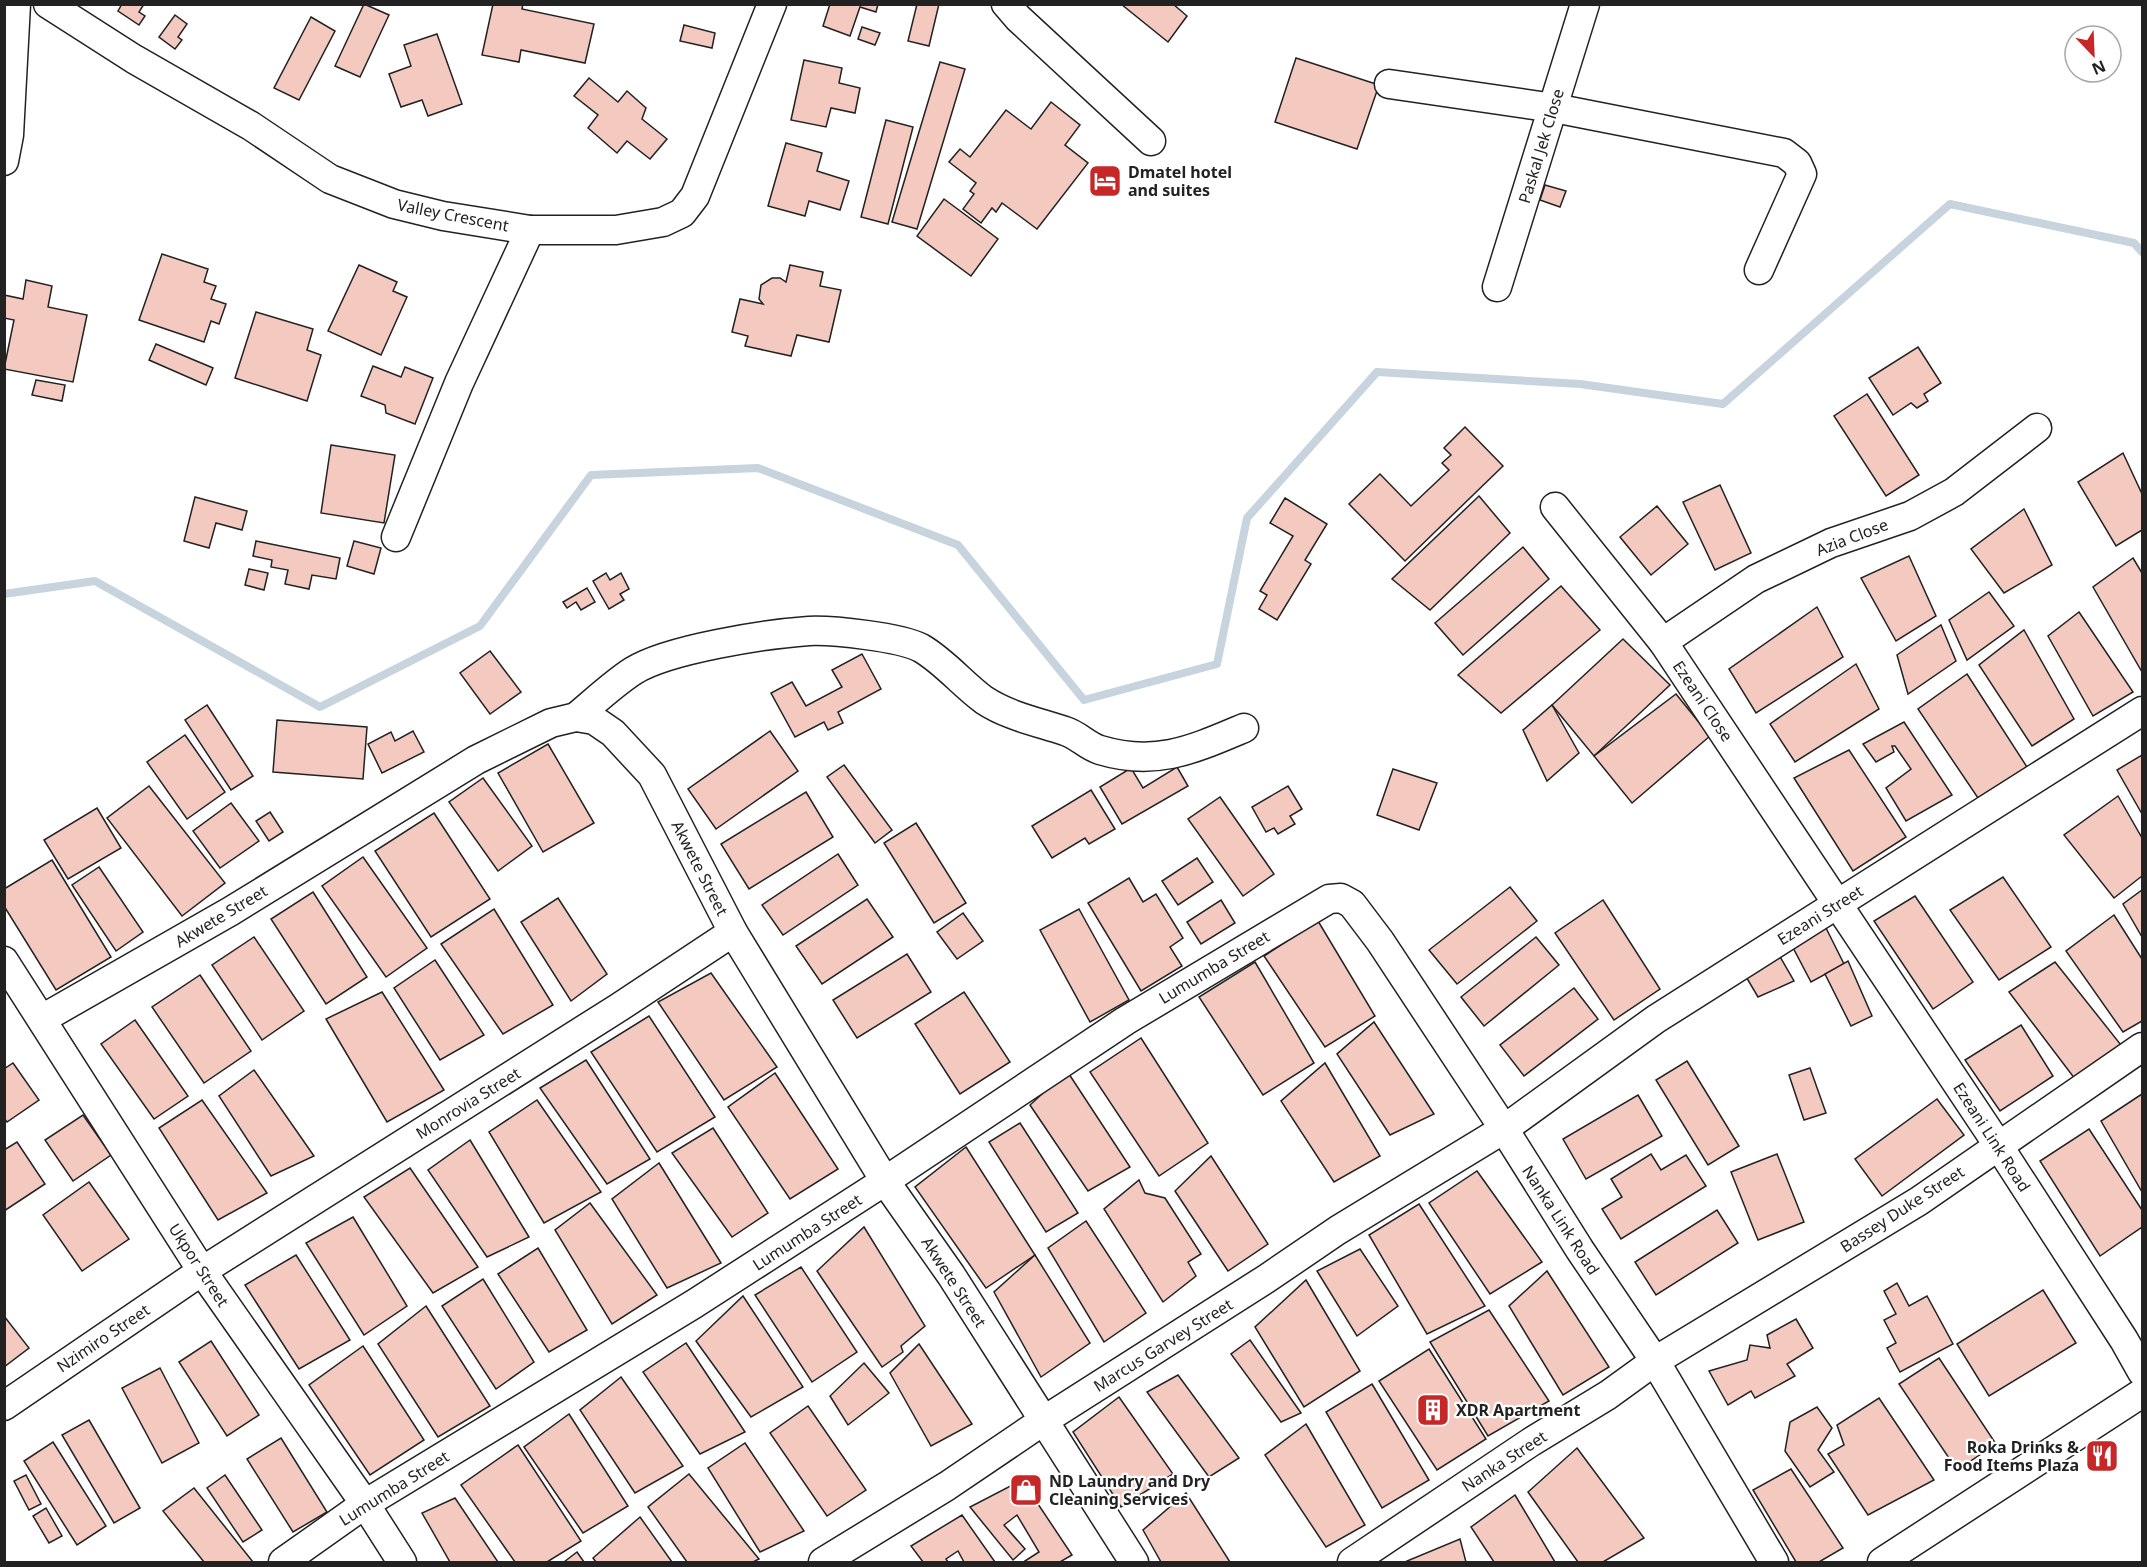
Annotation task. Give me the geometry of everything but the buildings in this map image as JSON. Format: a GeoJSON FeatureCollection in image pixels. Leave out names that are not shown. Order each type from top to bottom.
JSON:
{"type":"FeatureCollection","features":[{"type":"Feature","properties":{"kind":"street"},"geometry":{"type":"LineString","coordinates":[[4,161],[9,135],[16,4]]}},
{"type":"Feature","properties":{"kind":"street","name":"Valley Crescent"},"geometry":{"type":"LineString","coordinates":[[48,4],[134,59],[250,126],[330,179],[394,204],[442,216],[530,230],[616,230],[663,222],[682,213],[695,196],[772,4]]}},
{"type":"Feature","properties":{"kind":"street"},"geometry":{"type":"LineString","coordinates":[[1006,4],[1018,18],[1151,141]]}},
{"type":"Feature","properties":{"kind":"street","name":"Paskal Jek Close"},"geometry":{"type":"LineString","coordinates":[[1497,286],[1585,4]]}},
{"type":"Feature","properties":{"kind":"street"},"geometry":{"type":"LineString","coordinates":[[1389,84],[1554,108],[1784,153],[1797,163],[1802,174],[1759,270]]}},
{"type":"Feature","properties":{"kind":"street"},"geometry":{"type":"LineString","coordinates":[[396,537],[459,383],[530,230]]}},
{"type":"Feature","properties":{"kind":"street","name":"Azia Close"},"geometry":{"type":"LineString","coordinates":[[1663,642],[1756,579],[1831,543],[1910,516],[1954,492],[2037,428]]}},
{"type":"Feature","properties":{"kind":"street","name":"Ezeani Close"},"geometry":{"type":"LineString","coordinates":[[1555,507],[1663,642],[1838,904]]}},
{"type":"Feature","properties":{"kind":"street"},"geometry":{"type":"LineString","coordinates":[[576,717],[633,671],[663,658],[756,638],[811,631],[879,637],[920,648],[957,675],[985,700],[1032,721],[1068,732],[1098,750],[1132,757],[1160,757],[1200,747],[1244,728]]}},
{"type":"Feature","properties":{"kind":"street","name":"Ezeani Street"},"geometry":{"type":"LineString","coordinates":[[1504,1129],[1656,1019],[2142,711]]}},
{"type":"Feature","properties":{"kind":"street","name":"Akwete Street"},"geometry":{"type":"LineString","coordinates":[[42,1019],[231,911],[476,760],[551,723],[576,717],[594,720],[613,733],[652,775],[733,932],[885,1181],[951,1275],[1134,1563]]}},
{"type":"Feature","properties":{"kind":"street","name":"Nanka Link Road"},"geometry":{"type":"LineString","coordinates":[[1329,898],[1341,898],[1352,903],[1387,951],[1580,1250],[1655,1361],[1774,1563]]}},
{"type":"Feature","properties":{"kind":"street","name":"Lumumba Street"},"geometry":{"type":"LineString","coordinates":[[283,1563],[365,1504],[694,1304],[885,1181],[1125,1021],[1329,898]]}},
{"type":"Feature","properties":{"kind":"street","name":"Ezeani Link Road"},"geometry":{"type":"LineString","coordinates":[[1838,904],[1998,1145],[2124,1340],[2142,1372]]}},
{"type":"Feature","properties":{"kind":"street","name":"Monrovia Street"},"geometry":{"type":"LineString","coordinates":[[202,1271],[618,1008],[733,932]]}},
{"type":"Feature","properties":{"kind":"street","name":"Ukpor Street"},"geometry":{"type":"LineString","coordinates":[[4,961],[202,1271],[365,1504],[402,1563]]}},
{"type":"Feature","properties":{"kind":"street","name":"Bassey Duke Street"},"geometry":{"type":"LineString","coordinates":[[1655,1361],[1919,1201],[2142,1047]]}},
{"type":"Feature","properties":{"kind":"street","name":"Marcus Garvey Street"},"geometry":{"type":"LineString","coordinates":[[823,1563],[947,1486],[1338,1230],[1504,1129]]}},
{"type":"Feature","properties":{"kind":"street","name":"Nzimiro Street"},"geometry":{"type":"LineString","coordinates":[[4,1406],[202,1271]]}},
{"type":"Feature","properties":{"kind":"street","name":"Nanka Street"},"geometry":{"type":"LineString","coordinates":[[1352,1563],[1531,1442],[1608,1395],[1655,1361]]}},
{"type":"Feature","properties":{"kind":"street"},"geometry":{"type":"LineString","coordinates":[[1882,1563],[2142,1393]]}},
{"type":"Feature","properties":{"kind":"waterway"},"geometry":{"type":"LineString","coordinates":[[4,594],[95,581],[320,707],[480,626],[591,475],[758,468],[958,545],[1084,700],[1217,664],[1247,518],[1377,372],[1580,384],[1723,404],[1950,204],[2134,243],[2142,252]]}},
{"type":"Feature","properties":{"kind":"place","name":"Dmatel hotel and suites"},"geometry":{"type":"Point","coordinates":[1105,181]}},
{"type":"Feature","properties":{"kind":"place","name":"XDR Apartment"},"geometry":{"type":"Point","coordinates":[1433,1410]}},
{"type":"Feature","properties":{"kind":"place","name":"Roka Drinks & Food Items Plaza"},"geometry":{"type":"Point","coordinates":[2102,1456]}},
{"type":"Feature","properties":{"kind":"place","name":"ND Laundry and Dry Cleaning Services"},"geometry":{"type":"Point","coordinates":[1026,1490]}}]}
